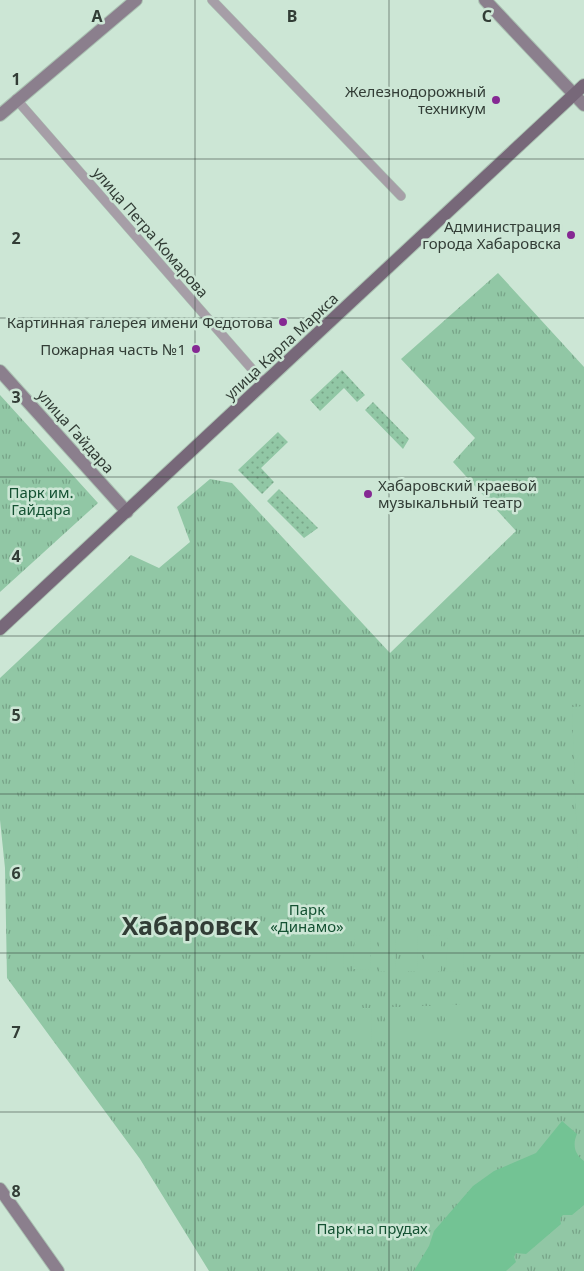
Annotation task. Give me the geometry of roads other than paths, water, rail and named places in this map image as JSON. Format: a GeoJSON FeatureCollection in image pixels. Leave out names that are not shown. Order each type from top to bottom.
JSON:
{"type":"FeatureCollection","features":[{"type":"Feature","properties":{"kind":"main road","name":"улица Карла Маркса"},"geometry":{"type":"LineString","coordinates":[[0,629],[584,85]]}},
{"type":"Feature","properties":{"kind":"street"},"geometry":{"type":"LineString","coordinates":[[0,115],[136,0]]}},
{"type":"Feature","properties":{"kind":"street"},"geometry":{"type":"LineString","coordinates":[[212,0],[401,196]]}},
{"type":"Feature","properties":{"kind":"street"},"geometry":{"type":"LineString","coordinates":[[485,0],[584,105]]}},
{"type":"Feature","properties":{"kind":"street","name":"улица Петра Комарова"},"geometry":{"type":"LineString","coordinates":[[16,100],[265,384]]}},
{"type":"Feature","properties":{"kind":"street","name":"улица Гайдара"},"geometry":{"type":"LineString","coordinates":[[0,371],[127,512]]}},
{"type":"Feature","properties":{"kind":"street"},"geometry":{"type":"LineString","coordinates":[[0,1188],[58,1271]]}},
{"type":"Feature","properties":{"kind":"place","name":"Железнодорожный техникум"},"geometry":{"type":"Point","coordinates":[496,100]}},
{"type":"Feature","properties":{"kind":"place","name":"Администрация города Хабаровска"},"geometry":{"type":"Point","coordinates":[571,235]}},
{"type":"Feature","properties":{"kind":"place","name":"Картинная галерея имени Федотова"},"geometry":{"type":"Point","coordinates":[283,322]}},
{"type":"Feature","properties":{"kind":"place","name":"Пожарная часть №1"},"geometry":{"type":"Point","coordinates":[196,349]}},
{"type":"Feature","properties":{"kind":"place","name":"Хабаровский краевой музыкальный театр"},"geometry":{"type":"Point","coordinates":[368,494]}},
{"type":"Feature","properties":{"kind":"district","name":"Хабаровск"},"geometry":{"type":"Point","coordinates":[190,925]}},
{"type":"Feature","properties":{"kind":"park label","name":"Парк им. Гайдара"},"geometry":{"type":"Point","coordinates":[41,500]}},
{"type":"Feature","properties":{"kind":"park label","name":"Парк «Динамо»"},"geometry":{"type":"Point","coordinates":[307,918]}},
{"type":"Feature","properties":{"kind":"park label","name":"Парк на прудах"},"geometry":{"type":"Point","coordinates":[372,1228]}}]}
